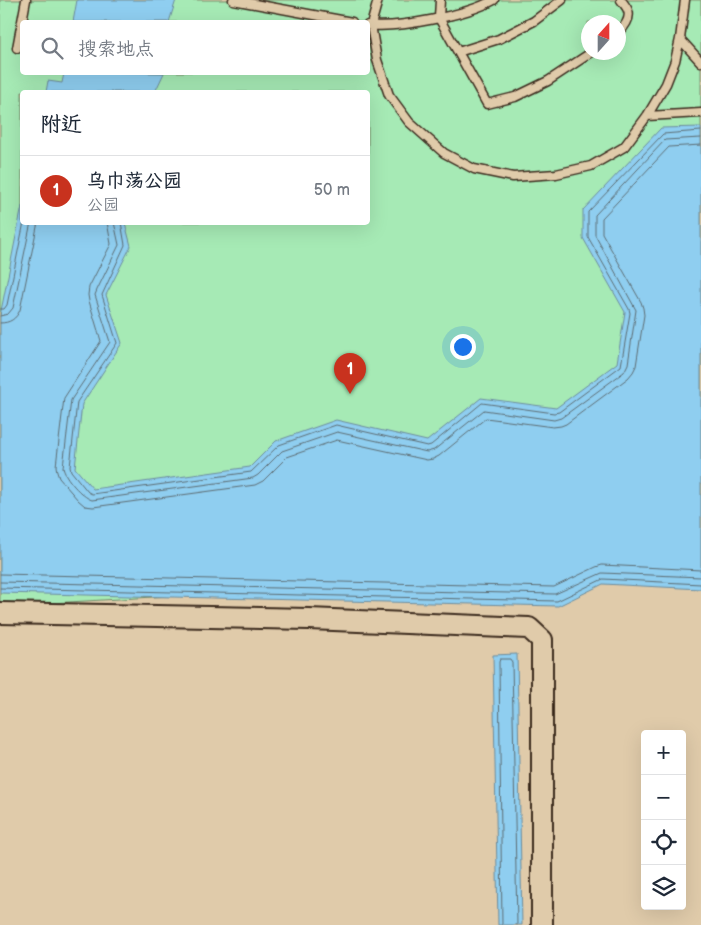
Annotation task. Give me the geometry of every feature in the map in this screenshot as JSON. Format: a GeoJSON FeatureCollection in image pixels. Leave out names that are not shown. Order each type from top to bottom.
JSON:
{"type":"FeatureCollection","features":[{"type":"Feature","properties":{"kind":"street"},"geometry":{"type":"LineString","coordinates":[[0,613],[308,619],[529,628],[542,640],[542,925]]}},
{"type":"Feature","properties":{"kind":"lane"},"geometry":{"type":"LineString","coordinates":[[22,20],[26,0]]}},
{"type":"Feature","properties":{"kind":"lane"},"geometry":{"type":"LineString","coordinates":[[233,0],[341,20]]}},
{"type":"Feature","properties":{"kind":"lane"},"geometry":{"type":"LineString","coordinates":[[370,22],[378,0]]}},
{"type":"Feature","properties":{"kind":"lane"},"geometry":{"type":"LineString","coordinates":[[440,0],[439,18],[487,104],[515,96],[548,80],[581,59]]}},
{"type":"Feature","properties":{"kind":"lane"},"geometry":{"type":"LineString","coordinates":[[370,25],[398,24],[439,18],[484,5],[494,0]]}},
{"type":"Feature","properties":{"kind":"lane"},"geometry":{"type":"LineString","coordinates":[[458,52],[499,39],[534,21],[562,0]]}},
{"type":"Feature","properties":{"kind":"lane"},"geometry":{"type":"LineString","coordinates":[[621,0],[629,11],[626,23]]}},
{"type":"Feature","properties":{"kind":"lane"},"geometry":{"type":"LineString","coordinates":[[370,29],[377,60],[389,95],[409,122],[444,153],[474,169],[513,177],[556,174],[591,166],[624,147],[647,116],[666,84],[675,61],[685,0]]}},
{"type":"Feature","properties":{"kind":"lane"},"geometry":{"type":"LineString","coordinates":[[17,48],[20,32]]}},
{"type":"Feature","properties":{"kind":"lane"},"geometry":{"type":"LineString","coordinates":[[680,39],[701,62]]}},
{"type":"Feature","properties":{"kind":"lane"},"geometry":{"type":"LineString","coordinates":[[647,116],[701,112]]}},
{"type":"Feature","properties":{"kind":"green space"},"geometry":{"type":"Polygon","coordinates":[[[0,0],[701,0],[701,565],[0,606],[0,0]]]}},
{"type":"Feature","properties":{"kind":"water"},"geometry":{"type":"Polygon","coordinates":[[[77,0],[176,0],[170,20],[73,20],[77,0]]]}},
{"type":"Feature","properties":{"kind":"water"},"geometry":{"type":"Polygon","coordinates":[[[63,75],[163,75],[156,90],[46,90],[48,81],[62,83],[63,75]]]}},
{"type":"Feature","properties":{"kind":"water"},"geometry":{"type":"Polygon","coordinates":[[[701,127],[701,589],[603,584],[558,606],[0,593],[0,316],[20,216],[20,225],[126,225],[131,246],[106,295],[122,343],[82,404],[75,468],[93,489],[250,467],[276,441],[336,420],[427,441],[481,398],[556,408],[617,363],[625,312],[583,238],[583,210],[661,128],[701,127]]]}},
{"type":"Feature","properties":{"kind":"water"},"geometry":{"type":"Polygon","coordinates":[[[517,654],[522,925],[498,925],[493,655],[517,654]]]}},
{"type":"Feature","properties":{"kind":"place","name":"乌巾荡公园"},"geometry":{"type":"Point","coordinates":[350,394]}}]}
